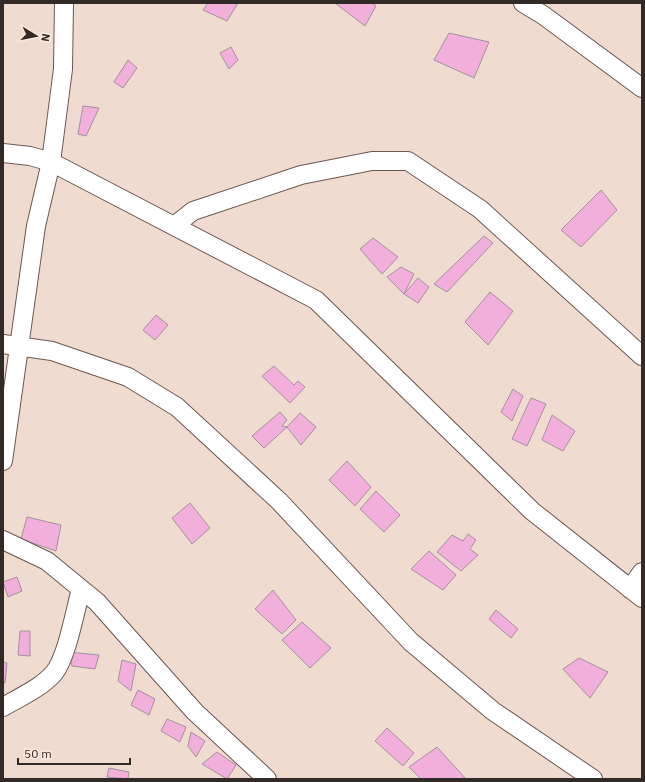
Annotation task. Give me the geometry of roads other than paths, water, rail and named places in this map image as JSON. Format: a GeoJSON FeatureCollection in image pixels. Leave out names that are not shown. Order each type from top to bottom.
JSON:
{"type":"FeatureCollection","features":[{"type":"Feature","properties":{"kind":"street"},"geometry":{"type":"LineString","coordinates":[[3,461],[11,345],[51,162],[63,69],[64,3]]}},
{"type":"Feature","properties":{"kind":"street"},"geometry":{"type":"LineString","coordinates":[[524,3],[543,15],[642,88]]}},
{"type":"Feature","properties":{"kind":"street"},"geometry":{"type":"LineString","coordinates":[[3,153],[30,156],[51,162],[316,300],[532,511],[636,594],[642,572]]}},
{"type":"Feature","properties":{"kind":"street"},"geometry":{"type":"LineString","coordinates":[[174,226],[193,210],[301,175],[372,161],[408,161],[480,209],[642,356]]}},
{"type":"Feature","properties":{"kind":"street"},"geometry":{"type":"LineString","coordinates":[[11,345],[52,352],[128,377],[177,407],[279,501],[411,642],[492,711],[592,779]]}},
{"type":"Feature","properties":{"kind":"street"},"geometry":{"type":"LineString","coordinates":[[3,540],[47,561],[97,602],[195,712],[267,779]]}},
{"type":"Feature","properties":{"kind":"street"},"geometry":{"type":"LineString","coordinates":[[3,707],[43,683],[54,673],[62,658],[81,589]]}}]}
